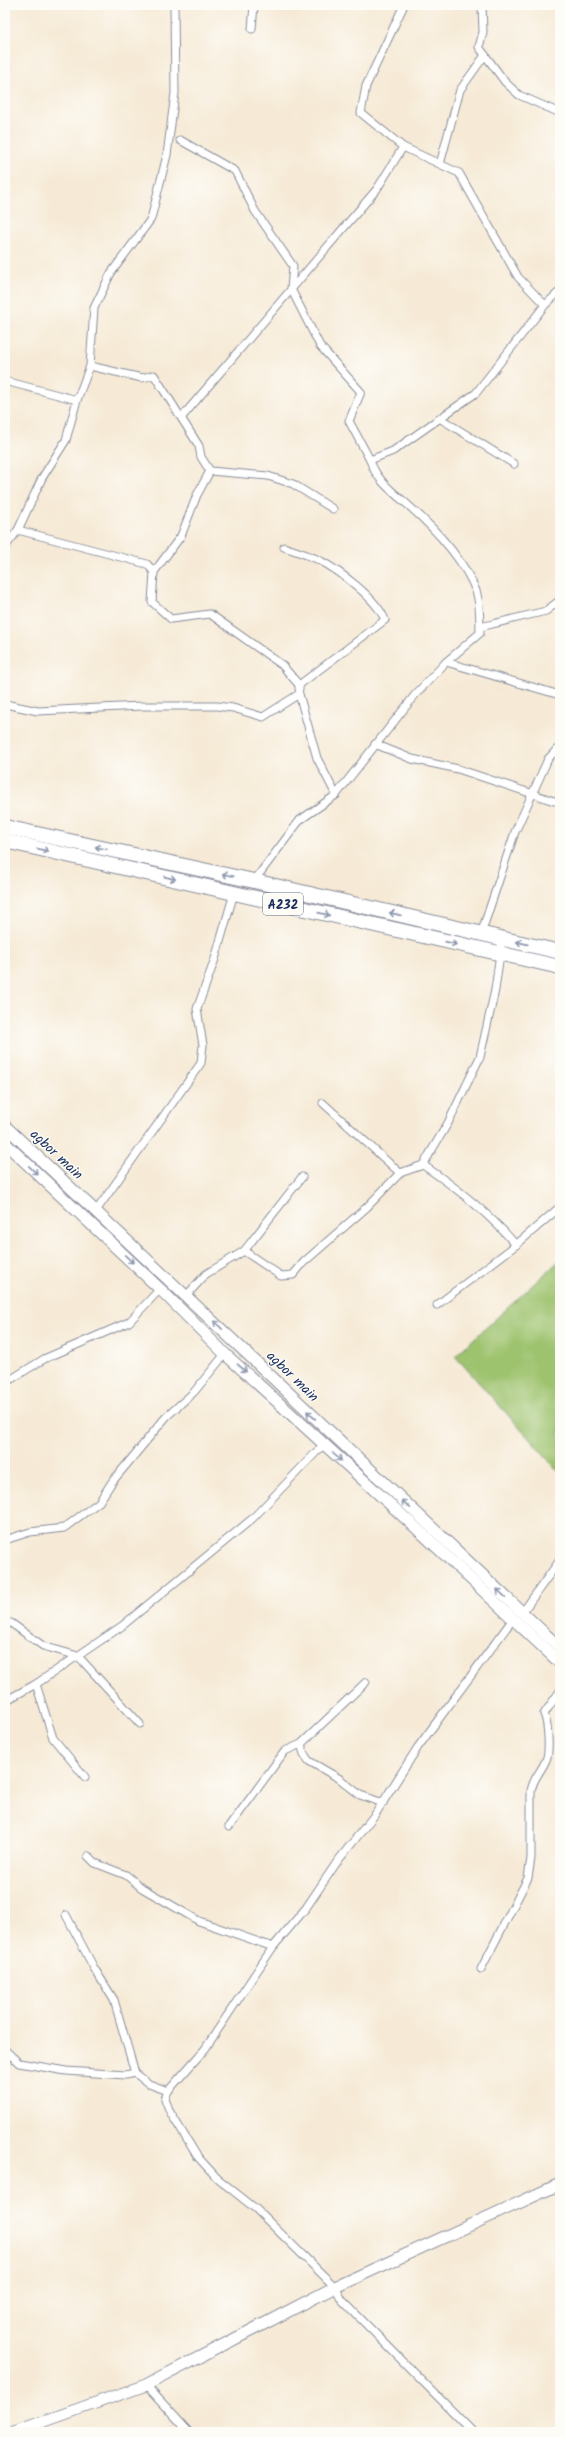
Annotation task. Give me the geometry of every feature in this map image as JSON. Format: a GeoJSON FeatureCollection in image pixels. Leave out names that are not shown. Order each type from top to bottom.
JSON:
{"type":"FeatureCollection","features":[{"type":"Feature","properties":{"kind":"highway","name":"A232"},"geometry":{"type":"LineString","coordinates":[[5,827],[254,881],[560,952]]}},
{"type":"Feature","properties":{"kind":"highway","name":"A232"},"geometry":{"type":"LineString","coordinates":[[5,841],[560,967]]}},
{"type":"Feature","properties":{"kind":"main road","name":"agbor main"},"geometry":{"type":"LineString","coordinates":[[5,1126],[187,1295],[518,1616],[560,1663]]}},
{"type":"Feature","properties":{"kind":"main road","name":"agbor main"},"geometry":{"type":"LineString","coordinates":[[5,1143],[160,1289],[225,1354],[518,1616],[560,1648]]}},
{"type":"Feature","properties":{"kind":"main road"},"geometry":{"type":"LineString","coordinates":[[14,2432],[146,2385],[335,2287],[560,2184]]}},
{"type":"Feature","properties":{"kind":"street"},"geometry":{"type":"LineString","coordinates":[[5,547],[18,530],[42,478],[66,440],[76,400],[90,366],[94,308],[111,273],[151,219],[167,155],[175,93],[174,5]]}},
{"type":"Feature","properties":{"kind":"street"},"geometry":{"type":"LineString","coordinates":[[252,29],[254,5]]}},
{"type":"Feature","properties":{"kind":"street"},"geometry":{"type":"LineString","coordinates":[[404,5],[366,86],[361,113],[403,146],[459,173],[518,277],[545,305]]}},
{"type":"Feature","properties":{"kind":"street"},"geometry":{"type":"LineString","coordinates":[[482,5],[482,32],[479,47],[505,82],[519,95],[560,113]]}},
{"type":"Feature","properties":{"kind":"street"},"geometry":{"type":"LineString","coordinates":[[440,164],[460,90],[485,55]]}},
{"type":"Feature","properties":{"kind":"street"},"geometry":{"type":"LineString","coordinates":[[180,140],[235,171],[255,210],[293,266],[291,289],[320,346],[361,392],[349,421],[370,460],[373,471],[382,483],[432,526],[467,573],[476,592],[480,627],[480,633],[446,662],[415,695],[336,795],[300,820],[254,881]]}},
{"type":"Feature","properties":{"kind":"street"},"geometry":{"type":"LineString","coordinates":[[182,417],[377,189],[403,146]]}},
{"type":"Feature","properties":{"kind":"street"},"geometry":{"type":"LineString","coordinates":[[370,460],[393,451],[440,420],[476,393],[545,305],[560,291]]}},
{"type":"Feature","properties":{"kind":"street"},"geometry":{"type":"LineString","coordinates":[[90,366],[142,378],[154,375],[199,446],[202,457],[210,471]]}},
{"type":"Feature","properties":{"kind":"street"},"geometry":{"type":"LineString","coordinates":[[5,381],[76,400]]}},
{"type":"Feature","properties":{"kind":"street"},"geometry":{"type":"LineString","coordinates":[[440,420],[514,464]]}},
{"type":"Feature","properties":{"kind":"street"},"geometry":{"type":"LineString","coordinates":[[210,471],[268,476],[293,484],[333,509]]}},
{"type":"Feature","properties":{"kind":"street"},"geometry":{"type":"LineString","coordinates":[[210,471],[199,489],[181,536],[154,572],[152,602],[171,619],[210,614],[282,665],[299,685],[299,694],[317,758],[336,795]]}},
{"type":"Feature","properties":{"kind":"street"},"geometry":{"type":"LineString","coordinates":[[18,530],[147,564],[154,572]]}},
{"type":"Feature","properties":{"kind":"street"},"geometry":{"type":"LineString","coordinates":[[5,535],[12,539]]}},
{"type":"Feature","properties":{"kind":"street"},"geometry":{"type":"LineString","coordinates":[[284,547],[319,560],[348,579],[381,609],[385,620],[299,685]]}},
{"type":"Feature","properties":{"kind":"street"},"geometry":{"type":"LineString","coordinates":[[480,627],[546,611],[560,600]]}},
{"type":"Feature","properties":{"kind":"street"},"geometry":{"type":"LineString","coordinates":[[446,662],[560,695]]}},
{"type":"Feature","properties":{"kind":"street"},"geometry":{"type":"LineString","coordinates":[[5,704],[38,711],[142,706],[217,706],[233,708],[263,717],[299,694]]}},
{"type":"Feature","properties":{"kind":"street"},"geometry":{"type":"LineString","coordinates":[[375,744],[412,759],[458,769],[534,793],[554,801],[560,800]]}},
{"type":"Feature","properties":{"kind":"street"},"geometry":{"type":"LineString","coordinates":[[481,934],[515,832],[534,793],[548,758],[560,746]]}},
{"type":"Feature","properties":{"kind":"street"},"geometry":{"type":"LineString","coordinates":[[96,1211],[201,1063],[203,1045],[197,1009],[215,959],[234,893]]}},
{"type":"Feature","properties":{"kind":"street"},"geometry":{"type":"LineString","coordinates":[[244,1251],[281,1276],[293,1275],[304,1262],[368,1206],[400,1173],[423,1165],[448,1123],[480,1057],[496,990],[499,954],[502,939]]}},
{"type":"Feature","properties":{"kind":"street"},"geometry":{"type":"LineString","coordinates":[[323,1103],[400,1173]]}},
{"type":"Feature","properties":{"kind":"street"},"geometry":{"type":"LineString","coordinates":[[423,1165],[447,1180],[497,1222],[516,1245]]}},
{"type":"Feature","properties":{"kind":"street"},"geometry":{"type":"LineString","coordinates":[[187,1295],[206,1274],[244,1251],[302,1177]]}},
{"type":"Feature","properties":{"kind":"street"},"geometry":{"type":"LineString","coordinates":[[437,1305],[516,1245],[560,1207]]}},
{"type":"Feature","properties":{"kind":"street"},"geometry":{"type":"LineString","coordinates":[[5,1383],[44,1359],[128,1322],[160,1289]]}},
{"type":"Feature","properties":{"kind":"street"},"geometry":{"type":"LineString","coordinates":[[5,1540],[30,1532],[64,1528],[99,1502],[112,1482],[166,1417],[194,1392],[225,1354]]}},
{"type":"Feature","properties":{"kind":"street"},"geometry":{"type":"LineString","coordinates":[[5,1701],[36,1684],[122,1626],[252,1519],[324,1444]]}},
{"type":"Feature","properties":{"kind":"street"},"geometry":{"type":"LineString","coordinates":[[468,2430],[342,2300],[335,2287],[256,2209],[217,2178],[197,2156],[170,2112],[165,2099],[168,2091],[205,2048],[273,1947],[306,1908],[337,1862],[383,1803],[418,1747],[560,1560]]}},
{"type":"Feature","properties":{"kind":"street"},"geometry":{"type":"LineString","coordinates":[[11,1623],[43,1646],[78,1656],[140,1724]]}},
{"type":"Feature","properties":{"kind":"street"},"geometry":{"type":"LineString","coordinates":[[229,1827],[286,1751],[301,1744],[366,1682]]}},
{"type":"Feature","properties":{"kind":"street"},"geometry":{"type":"LineString","coordinates":[[36,1684],[53,1738],[85,1777]]}},
{"type":"Feature","properties":{"kind":"street"},"geometry":{"type":"LineString","coordinates":[[481,1969],[528,1878],[531,1858],[531,1791],[533,1780],[546,1761],[548,1753],[547,1721],[544,1714],[560,1691]]}},
{"type":"Feature","properties":{"kind":"street"},"geometry":{"type":"LineString","coordinates":[[301,1744],[304,1754],[310,1761],[340,1779],[360,1795],[383,1803]]}},
{"type":"Feature","properties":{"kind":"street"},"geometry":{"type":"LineString","coordinates":[[88,1856],[95,1863],[126,1875],[147,1891],[199,1921],[273,1947]]}},
{"type":"Feature","properties":{"kind":"street"},"geometry":{"type":"LineString","coordinates":[[66,1915],[94,1968],[114,2000],[135,2074]]}},
{"type":"Feature","properties":{"kind":"street"},"geometry":{"type":"LineString","coordinates":[[5,2050],[19,2063],[66,2071],[135,2074],[149,2084],[168,2091]]}},
{"type":"Feature","properties":{"kind":"street"},"geometry":{"type":"LineString","coordinates":[[146,2385],[189,2432]]}},
{"type":"Feature","properties":{"kind":"green space"},"geometry":{"type":"Polygon","coordinates":[[[560,1260],[560,1473],[455,1356],[560,1260]]]}}]}
